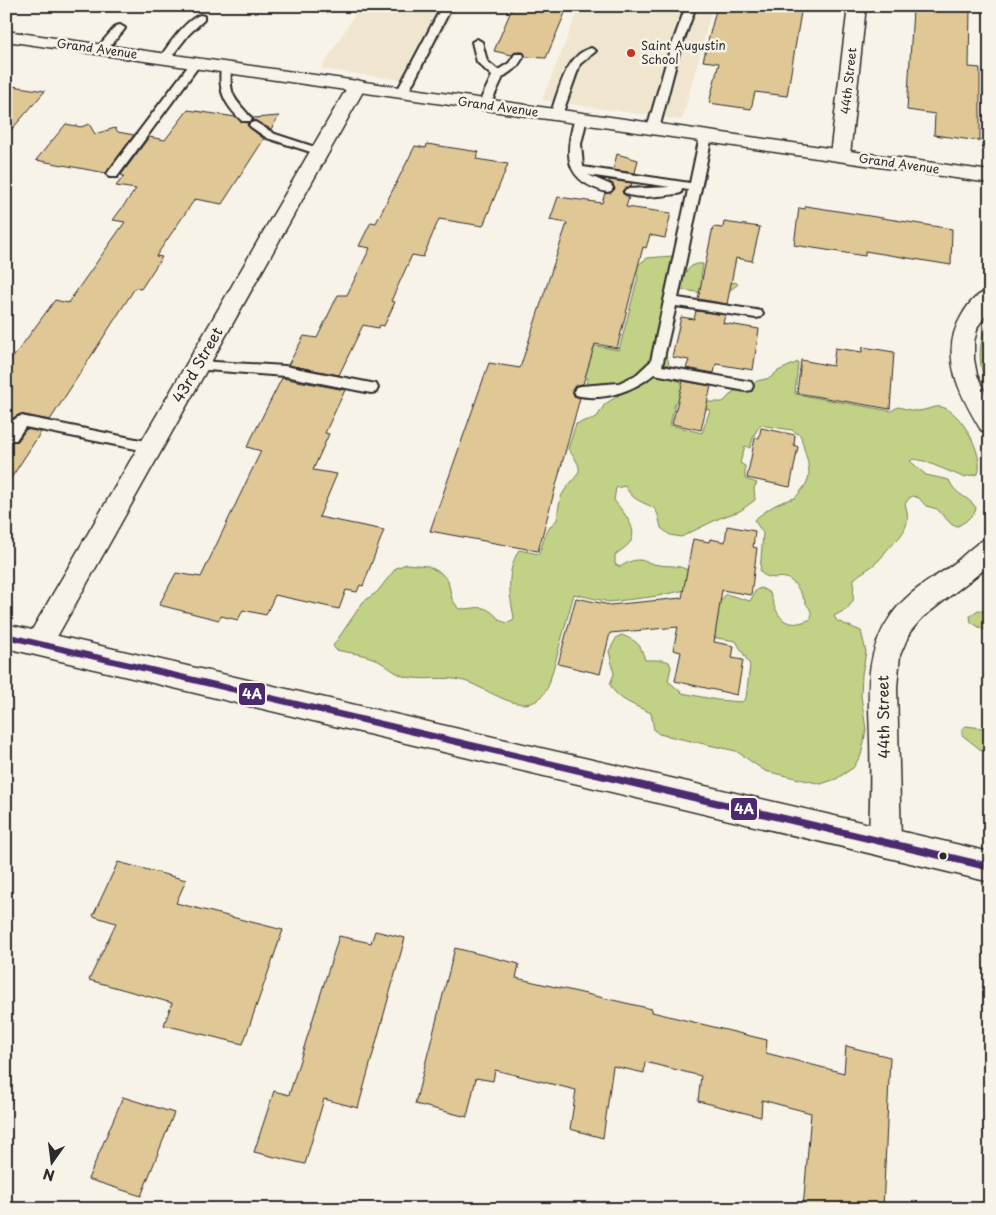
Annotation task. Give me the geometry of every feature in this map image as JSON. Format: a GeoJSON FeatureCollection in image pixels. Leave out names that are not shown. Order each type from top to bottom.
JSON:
{"type":"FeatureCollection","features":[{"type":"Feature","properties":{"kind":"main road","name":"44th Street"},"geometry":{"type":"LineString","coordinates":[[840,155],[857,6]]}},
{"type":"Feature","properties":{"kind":"main road","name":"Grand Avenue"},"geometry":{"type":"LineString","coordinates":[[6,36],[990,177]]}},
{"type":"Feature","properties":{"kind":"main road","name":"43rd Street"},"geometry":{"type":"LineString","coordinates":[[39,643],[357,86]]}},
{"type":"Feature","properties":{"kind":"main road"},"geometry":{"type":"LineString","coordinates":[[990,297],[970,318],[962,339],[962,363],[966,381],[974,399],[990,424]]}},
{"type":"Feature","properties":{"kind":"main road","name":"44th Street"},"geometry":{"type":"LineString","coordinates":[[885,842],[884,720],[881,688],[884,660],[890,643],[897,628],[912,610],[933,592],[974,564],[990,547]]}},
{"type":"Feature","properties":{"kind":"main road"},"geometry":{"type":"LineString","coordinates":[[6,636],[990,867]]}},
{"type":"Feature","properties":{"kind":"lane"},"geometry":{"type":"LineString","coordinates":[[402,93],[447,6]]}},
{"type":"Feature","properties":{"kind":"lane"},"geometry":{"type":"LineString","coordinates":[[653,129],[691,6]]}},
{"type":"Feature","properties":{"kind":"lane"},"geometry":{"type":"LineString","coordinates":[[164,59],[200,18]]}},
{"type":"Feature","properties":{"kind":"lane"},"geometry":{"type":"LineString","coordinates":[[101,50],[120,28]]}},
{"type":"Feature","properties":{"kind":"lane"},"geometry":{"type":"LineString","coordinates":[[477,42],[482,62],[498,75]]}},
{"type":"Feature","properties":{"kind":"lane"},"geometry":{"type":"LineString","coordinates":[[556,115],[575,64],[579,58],[591,51]]}},
{"type":"Feature","properties":{"kind":"lane"},"geometry":{"type":"LineString","coordinates":[[484,105],[498,75],[513,65],[519,56]]}},
{"type":"Feature","properties":{"kind":"lane"},"geometry":{"type":"LineString","coordinates":[[113,174],[196,63]]}},
{"type":"Feature","properties":{"kind":"lane"},"geometry":{"type":"LineString","coordinates":[[226,68],[224,85],[231,106],[270,136],[320,152]]}},
{"type":"Feature","properties":{"kind":"lane"},"geometry":{"type":"LineString","coordinates":[[581,118],[575,137],[574,156],[578,170],[585,179],[607,188]]}},
{"type":"Feature","properties":{"kind":"lane"},"geometry":{"type":"LineString","coordinates":[[582,391],[597,392],[628,386],[644,378],[657,363],[706,136]]}},
{"type":"Feature","properties":{"kind":"lane"},"geometry":{"type":"LineString","coordinates":[[578,170],[694,186]]}},
{"type":"Feature","properties":{"kind":"lane"},"geometry":{"type":"LineString","coordinates":[[630,192],[650,193],[694,186]]}},
{"type":"Feature","properties":{"kind":"lane"},"geometry":{"type":"LineString","coordinates":[[671,301],[756,314]]}},
{"type":"Feature","properties":{"kind":"lane"},"geometry":{"type":"LineString","coordinates":[[198,366],[286,371],[371,388]]}},
{"type":"Feature","properties":{"kind":"lane"},"geometry":{"type":"LineString","coordinates":[[651,370],[746,386]]}},
{"type":"Feature","properties":{"kind":"lane"},"geometry":{"type":"LineString","coordinates":[[6,435],[11,436],[21,421],[151,447]]}},
{"type":"Feature","properties":{"kind":"shaded area"},"geometry":{"type":"Polygon","coordinates":[[[360,6],[457,6],[416,82],[321,69],[360,6]]]}},
{"type":"Feature","properties":{"kind":"shaded area","name":"Saint Augustin School"},"geometry":{"type":"Polygon","coordinates":[[[580,6],[713,6],[682,120],[542,100],[580,6]]]}},
{"type":"Feature","properties":{"kind":"green space"},"geometry":{"type":"Polygon","coordinates":[[[672,256],[679,278],[695,264],[703,264],[701,278],[738,284],[726,292],[719,293],[682,290],[676,301],[663,309],[674,318],[664,348],[669,363],[661,371],[662,374],[688,385],[685,396],[675,403],[670,425],[702,433],[710,410],[701,407],[708,402],[723,402],[734,391],[747,389],[757,381],[770,378],[778,371],[798,362],[795,394],[891,411],[898,407],[917,411],[941,407],[949,410],[963,425],[970,435],[978,456],[978,474],[963,477],[924,461],[913,459],[910,461],[926,475],[949,480],[958,493],[973,504],[976,508],[975,512],[958,526],[952,525],[937,509],[926,506],[919,498],[913,496],[909,498],[905,504],[907,523],[902,534],[876,563],[854,579],[853,601],[847,609],[834,616],[837,621],[861,631],[866,652],[861,696],[866,729],[861,755],[853,768],[836,779],[821,784],[765,771],[736,751],[659,734],[654,730],[651,713],[622,698],[613,690],[610,684],[614,674],[609,651],[617,637],[622,635],[638,644],[645,660],[669,662],[671,667],[668,681],[682,693],[717,700],[742,702],[746,698],[750,665],[736,641],[698,635],[677,599],[694,596],[720,602],[726,594],[750,601],[756,590],[761,588],[770,593],[776,609],[783,620],[794,623],[811,619],[810,609],[792,582],[787,578],[772,578],[760,572],[763,533],[754,520],[773,506],[795,498],[807,482],[809,471],[801,436],[792,430],[760,425],[754,435],[750,448],[745,446],[740,463],[745,466],[745,479],[757,483],[754,488],[755,500],[740,511],[720,518],[681,537],[670,535],[661,528],[658,514],[654,508],[634,498],[625,486],[616,488],[614,500],[628,519],[633,536],[630,543],[615,555],[615,564],[620,567],[629,562],[643,560],[652,564],[680,567],[695,576],[690,589],[658,596],[609,602],[574,594],[549,684],[542,697],[532,703],[521,704],[510,701],[456,679],[411,678],[403,676],[377,660],[336,650],[333,646],[363,602],[377,592],[396,568],[406,564],[428,566],[441,573],[448,581],[452,599],[458,608],[483,608],[502,621],[513,621],[510,583],[512,566],[519,550],[539,554],[548,531],[557,520],[563,493],[579,472],[578,464],[568,449],[576,424],[597,417],[605,404],[618,396],[621,391],[584,389],[588,378],[574,375],[584,344],[619,350],[638,277],[636,272],[637,266],[647,258],[672,256]]]}},
{"type":"Feature","properties":{"kind":"green space"},"geometry":{"type":"Polygon","coordinates":[[[990,319],[990,396],[983,377],[980,358],[982,338],[990,319]]]}},
{"type":"Feature","properties":{"kind":"green space"},"geometry":{"type":"Polygon","coordinates":[[[990,607],[990,630],[982,629],[971,622],[970,616],[978,610],[984,611],[990,607]]]}},
{"type":"Feature","properties":{"kind":"green space"},"geometry":{"type":"Polygon","coordinates":[[[966,726],[990,729],[990,757],[962,735],[962,729],[966,726]]]}},
{"type":"Feature","properties":{"kind":"building"},"geometry":{"type":"Polygon","coordinates":[[[513,6],[568,6],[546,58],[526,57],[523,52],[515,52],[512,55],[494,51],[513,6]]]}},
{"type":"Feature","properties":{"kind":"building"},"geometry":{"type":"Polygon","coordinates":[[[717,6],[802,6],[787,96],[755,92],[751,109],[709,103],[719,63],[703,61],[717,6]]]}},
{"type":"Feature","properties":{"kind":"building"},"geometry":{"type":"Polygon","coordinates":[[[927,6],[970,8],[969,67],[980,68],[980,141],[934,135],[935,114],[907,110],[913,9],[927,10],[927,6]]]}},
{"type":"Feature","properties":{"kind":"building"},"geometry":{"type":"Polygon","coordinates":[[[6,85],[45,91],[6,136],[6,85]]]}},
{"type":"Feature","properties":{"kind":"building"},"geometry":{"type":"Polygon","coordinates":[[[188,110],[236,117],[241,122],[248,123],[247,125],[250,128],[264,139],[222,204],[195,199],[156,256],[162,257],[141,289],[135,288],[50,420],[20,414],[13,418],[6,428],[6,367],[55,300],[68,303],[125,222],[113,220],[136,189],[116,186],[124,176],[121,175],[149,137],[165,140],[188,110]]]}},
{"type":"Feature","properties":{"kind":"building"},"geometry":{"type":"Polygon","coordinates":[[[279,116],[271,129],[253,121],[254,118],[279,116]]]}},
{"type":"Feature","properties":{"kind":"building"},"geometry":{"type":"Polygon","coordinates":[[[66,124],[81,127],[89,124],[95,134],[115,128],[118,132],[134,135],[106,173],[36,160],[66,124]]]}},
{"type":"Feature","properties":{"kind":"building"},"geometry":{"type":"Polygon","coordinates":[[[427,144],[479,152],[476,159],[508,164],[483,226],[439,219],[423,257],[412,255],[391,301],[395,302],[384,326],[380,325],[378,328],[363,325],[339,375],[288,365],[304,336],[317,338],[338,295],[347,295],[370,248],[359,246],[371,222],[376,223],[415,146],[426,148],[427,144]]]}},
{"type":"Feature","properties":{"kind":"building"},"geometry":{"type":"Polygon","coordinates":[[[617,154],[638,160],[635,173],[613,170],[617,154]]]}},
{"type":"Feature","properties":{"kind":"building"},"geometry":{"type":"Polygon","coordinates":[[[609,180],[632,183],[631,187],[626,187],[622,191],[623,194],[629,197],[626,207],[671,213],[665,238],[650,235],[646,248],[643,247],[617,348],[595,344],[583,384],[576,385],[572,390],[574,396],[580,398],[538,551],[430,531],[489,363],[520,368],[567,223],[550,220],[558,197],[602,203],[605,193],[611,193],[615,189],[609,180]]]}},
{"type":"Feature","properties":{"kind":"building"},"geometry":{"type":"Polygon","coordinates":[[[806,206],[952,229],[951,265],[865,251],[865,256],[794,245],[799,208],[805,209],[806,206]]]}},
{"type":"Feature","properties":{"kind":"building"},"geometry":{"type":"Polygon","coordinates":[[[724,222],[760,227],[752,261],[736,258],[727,304],[698,299],[713,227],[723,228],[724,222]]]}},
{"type":"Feature","properties":{"kind":"building"},"geometry":{"type":"Polygon","coordinates":[[[696,311],[725,315],[723,323],[759,329],[753,370],[716,364],[714,373],[686,368],[689,360],[672,357],[681,317],[694,319],[696,311]]]}},
{"type":"Feature","properties":{"kind":"building"},"geometry":{"type":"Polygon","coordinates":[[[863,347],[894,352],[890,409],[797,393],[801,360],[833,366],[835,348],[862,352],[863,347]]]}},
{"type":"Feature","properties":{"kind":"building"},"geometry":{"type":"Polygon","coordinates":[[[282,378],[345,390],[325,433],[329,434],[313,470],[337,474],[319,517],[384,530],[363,586],[360,585],[357,592],[346,590],[339,609],[275,595],[266,615],[243,610],[238,620],[221,616],[219,620],[159,605],[176,573],[201,577],[261,451],[247,447],[282,378]]]}},
{"type":"Feature","properties":{"kind":"building"},"geometry":{"type":"Polygon","coordinates":[[[683,381],[711,386],[701,430],[672,424],[683,381]]]}},
{"type":"Feature","properties":{"kind":"building"},"geometry":{"type":"Polygon","coordinates":[[[761,428],[795,435],[794,445],[798,447],[790,487],[747,478],[755,438],[759,438],[761,428]]]}},
{"type":"Feature","properties":{"kind":"building"},"geometry":{"type":"Polygon","coordinates":[[[26,429],[41,432],[6,486],[6,442],[18,441],[26,429]]]}},
{"type":"Feature","properties":{"kind":"building"},"geometry":{"type":"Polygon","coordinates":[[[727,526],[755,531],[753,547],[757,548],[751,595],[722,590],[714,642],[734,646],[732,658],[743,660],[737,695],[675,681],[681,652],[673,650],[678,627],[610,633],[600,674],[558,664],[576,598],[610,605],[682,598],[693,539],[709,542],[710,539],[725,542],[727,526]]]}},
{"type":"Feature","properties":{"kind":"building"},"geometry":{"type":"Polygon","coordinates":[[[118,862],[186,880],[176,903],[283,930],[243,1044],[164,1025],[172,1003],[89,980],[116,923],[93,916],[118,862]]]}},
{"type":"Feature","properties":{"kind":"building"},"geometry":{"type":"Polygon","coordinates":[[[375,931],[405,938],[358,1108],[324,1099],[305,1164],[254,1152],[274,1091],[289,1095],[339,936],[371,943],[375,931]]]}},
{"type":"Feature","properties":{"kind":"building"},"geometry":{"type":"Polygon","coordinates":[[[455,948],[519,964],[516,978],[652,1009],[652,1012],[767,1040],[766,1053],[844,1073],[846,1046],[890,1057],[883,1209],[803,1209],[811,1113],[762,1100],[761,1117],[698,1101],[701,1076],[645,1062],[644,1073],[613,1066],[603,1138],[570,1129],[576,1090],[495,1070],[493,1081],[476,1078],[467,1117],[415,1104],[455,948]]]}},
{"type":"Feature","properties":{"kind":"building"},"geometry":{"type":"Polygon","coordinates":[[[123,1097],[174,1113],[141,1196],[88,1179],[123,1097]]]}},
{"type":"Feature","properties":{"kind":"transit line","name":"4A"},"geometry":{"type":"LineString","coordinates":[[6,636],[990,867]]}},
{"type":"Feature","properties":{"kind":"place","name":"Saint Augustin School"},"geometry":{"type":"Point","coordinates":[631,53]}}]}
